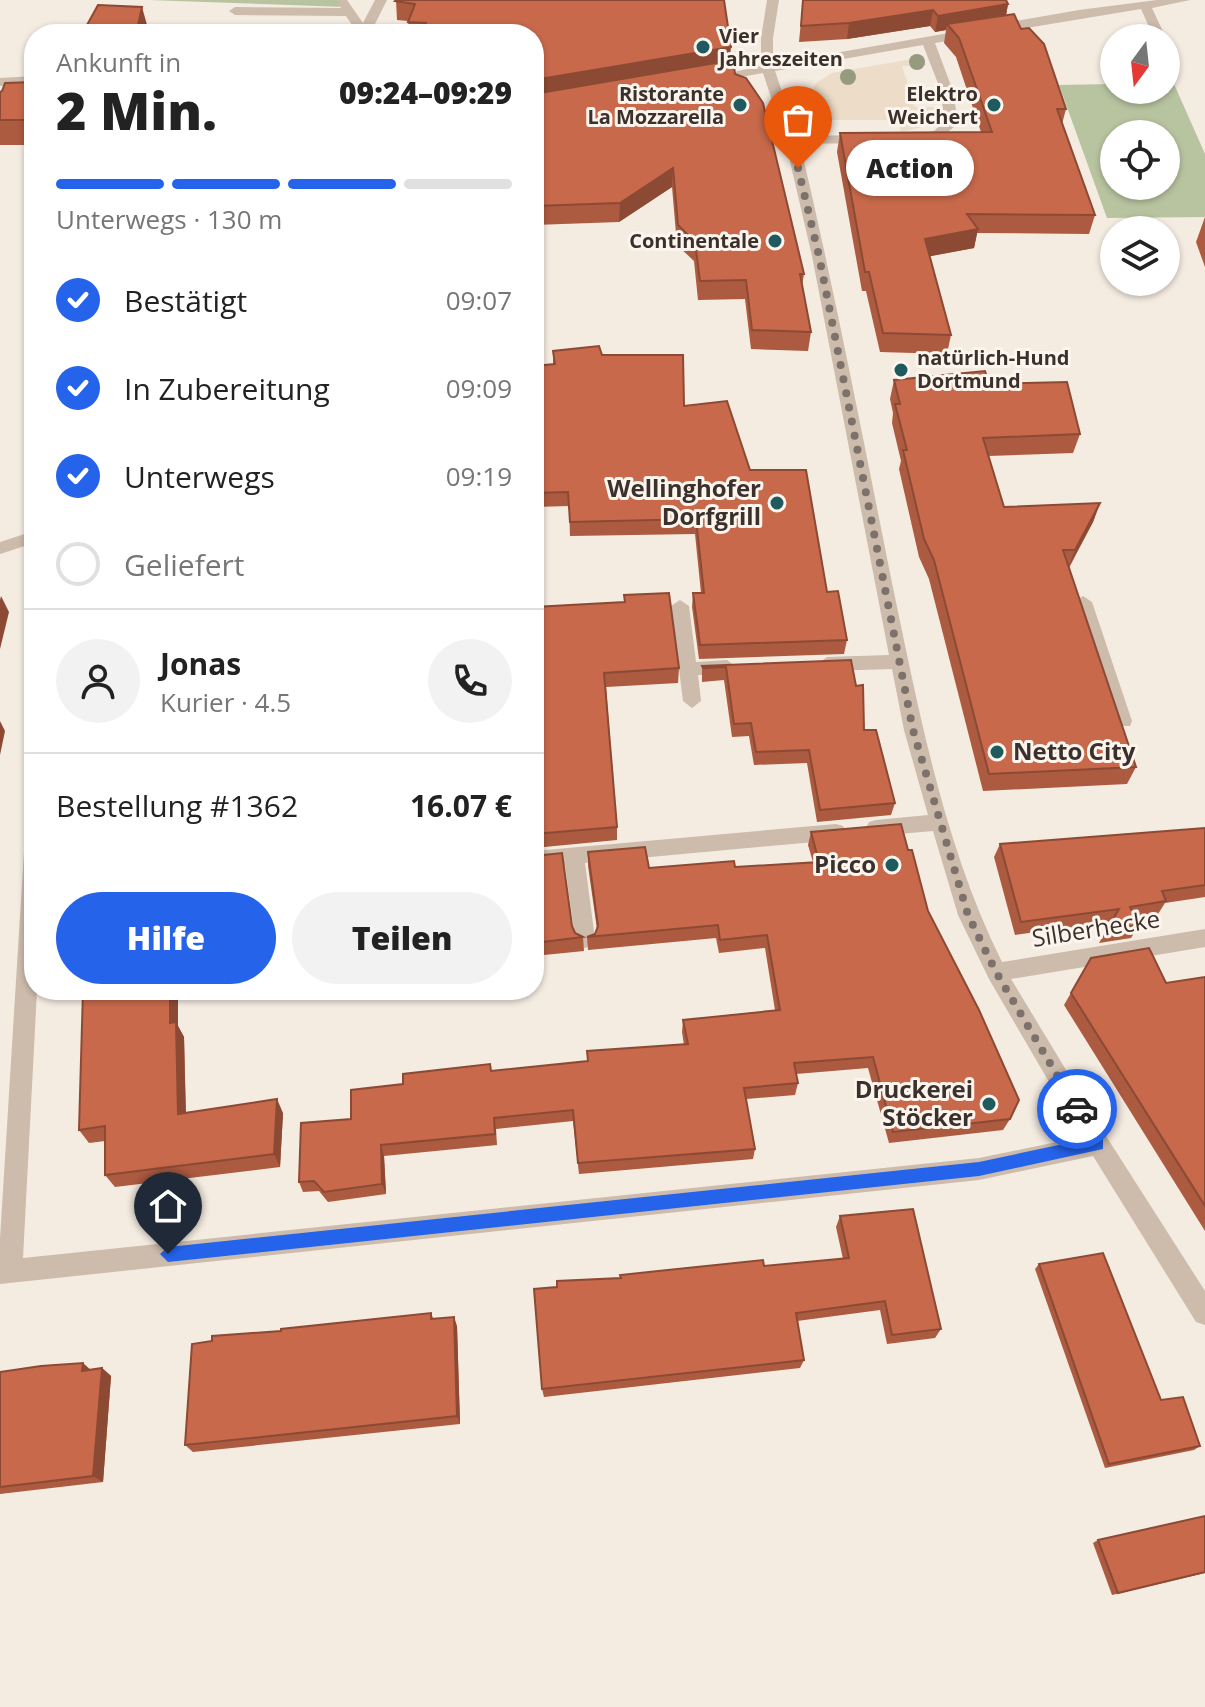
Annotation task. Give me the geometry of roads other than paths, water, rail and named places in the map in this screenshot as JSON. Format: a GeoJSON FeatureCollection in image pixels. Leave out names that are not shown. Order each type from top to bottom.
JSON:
{"type":"FeatureCollection","features":[{"type":"Feature","properties":{"kind":"street"},"geometry":{"type":"LineString","coordinates":[[369,24],[381,0]]}},
{"type":"Feature","properties":{"kind":"street"},"geometry":{"type":"LineString","coordinates":[[773,0],[767,31],[767,66],[792,140],[819,256],[913,730],[968,915],[996,972],[1098,1144],[1205,1313]]}},
{"type":"Feature","properties":{"kind":"street"},"geometry":{"type":"LineString","coordinates":[[693,82],[767,66],[1184,0]]}},
{"type":"Feature","properties":{"kind":"street"},"geometry":{"type":"LineString","coordinates":[[1145,5],[1154,24]]}},
{"type":"Feature","properties":{"kind":"street"},"geometry":{"type":"LineString","coordinates":[[235,11],[345,6],[358,24]]}},
{"type":"Feature","properties":{"kind":"street"},"geometry":{"type":"LineString","coordinates":[[907,138],[938,134],[951,123],[951,107],[940,68],[927,40]]}},
{"type":"Feature","properties":{"kind":"street"},"geometry":{"type":"LineString","coordinates":[[0,82],[24,81]]}},
{"type":"Feature","properties":{"kind":"street"},"geometry":{"type":"LineString","coordinates":[[792,140],[876,139]]}},
{"type":"Feature","properties":{"kind":"street"},"geometry":{"type":"LineString","coordinates":[[0,548],[24,540]]}},
{"type":"Feature","properties":{"kind":"street"},"geometry":{"type":"LineString","coordinates":[[1083,602],[1123,721]]}},
{"type":"Feature","properties":{"kind":"street"},"geometry":{"type":"LineString","coordinates":[[680,606],[692,701]]}},
{"type":"Feature","properties":{"kind":"street"},"geometry":{"type":"LineString","coordinates":[[808,665],[899,662]]}},
{"type":"Feature","properties":{"kind":"street"},"geometry":{"type":"LineString","coordinates":[[688,669],[748,667]]}},
{"type":"Feature","properties":{"kind":"street"},"geometry":{"type":"LineString","coordinates":[[544,858],[940,822]]}},
{"type":"Feature","properties":{"kind":"street"},"geometry":{"type":"LineString","coordinates":[[574,856],[585,939]]}},
{"type":"Feature","properties":{"kind":"street","name":"Silberhecke"},"geometry":{"type":"LineString","coordinates":[[996,972],[1205,938]]}},
{"type":"Feature","properties":{"kind":"street"},"geometry":{"type":"LineString","coordinates":[[24,997],[5,1272],[979,1169],[1098,1144]]}},
{"type":"Feature","properties":{"kind":"place","name":"Vier Jahreszeiten"},"geometry":{"type":"Point","coordinates":[703,47]}},
{"type":"Feature","properties":{"kind":"place","name":"Ristorante La Mozzarella"},"geometry":{"type":"Point","coordinates":[740,105]}},
{"type":"Feature","properties":{"kind":"place","name":"Elektro Weichert"},"geometry":{"type":"Point","coordinates":[994,105]}},
{"type":"Feature","properties":{"kind":"place","name":"Action"},"geometry":{"type":"Point","coordinates":[798,168]}},
{"type":"Feature","properties":{"kind":"place","name":"Continentale"},"geometry":{"type":"Point","coordinates":[775,241]}},
{"type":"Feature","properties":{"kind":"place","name":"natürlich-Hund Dortmund"},"geometry":{"type":"Point","coordinates":[901,370]}},
{"type":"Feature","properties":{"kind":"place","name":"Wellinghofer Dorfgrill"},"geometry":{"type":"Point","coordinates":[777,503]}},
{"type":"Feature","properties":{"kind":"place","name":"Netto City"},"geometry":{"type":"Point","coordinates":[997,752]}},
{"type":"Feature","properties":{"kind":"place","name":"Picco"},"geometry":{"type":"Point","coordinates":[892,865]}},
{"type":"Feature","properties":{"kind":"place","name":"Druckerei Stöcker"},"geometry":{"type":"Point","coordinates":[989,1104]}}]}
